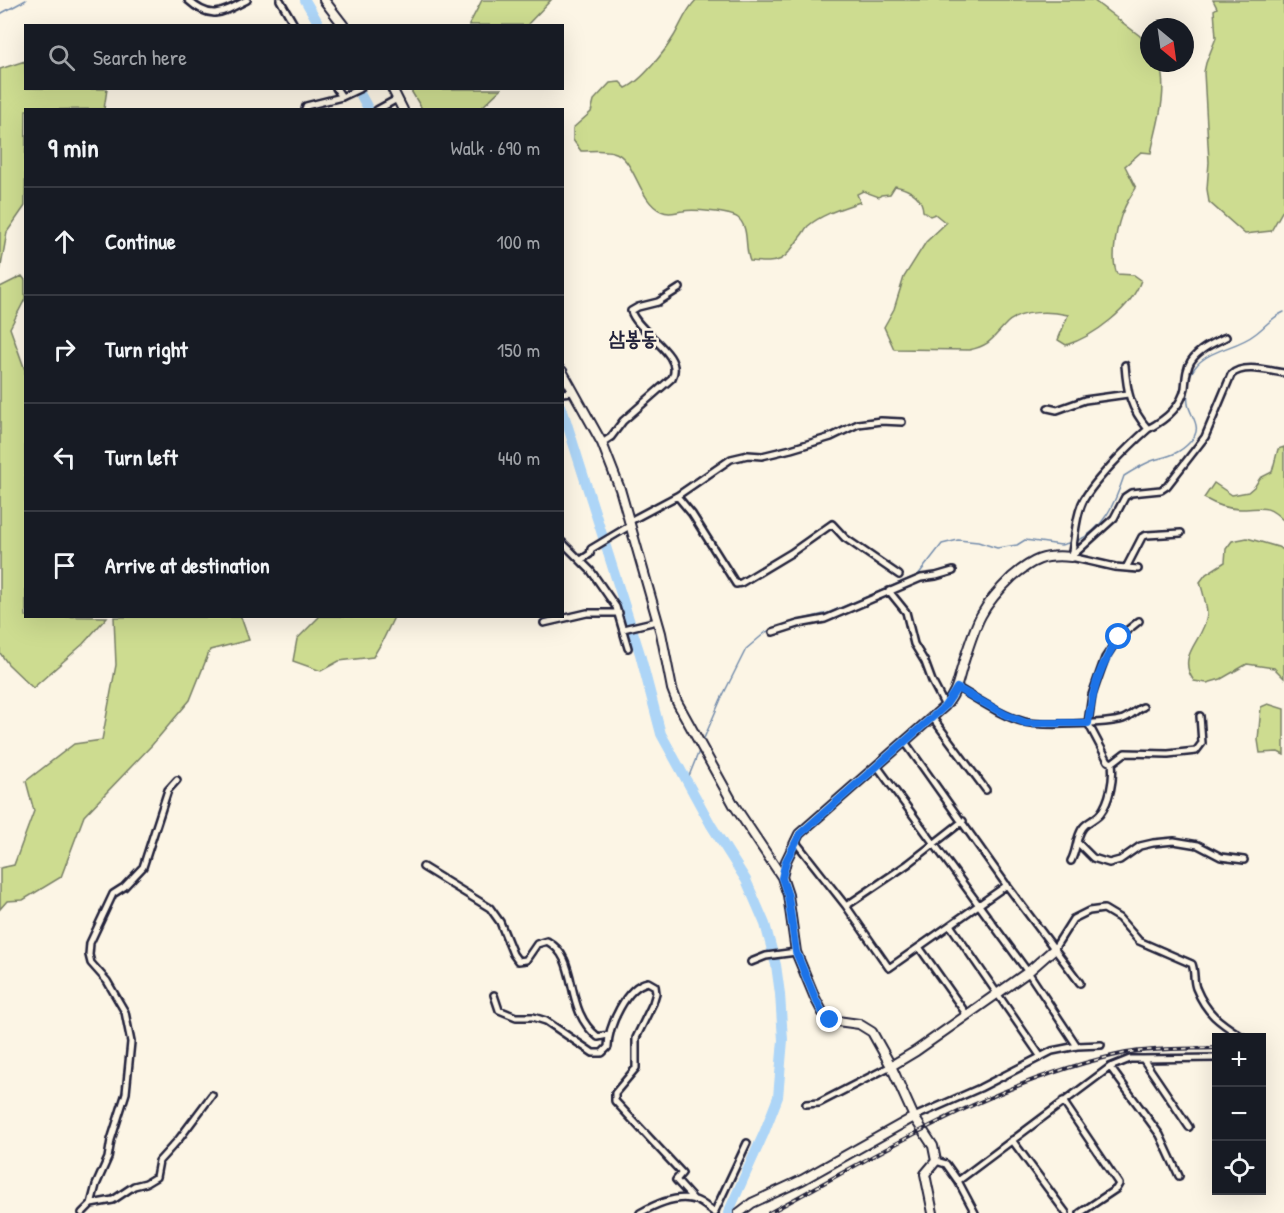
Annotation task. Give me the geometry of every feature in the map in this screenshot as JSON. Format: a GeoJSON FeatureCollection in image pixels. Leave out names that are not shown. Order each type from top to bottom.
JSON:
{"type":"FeatureCollection","features":[{"type":"Feature","properties":{"kind":"main road"},"geometry":{"type":"LineString","coordinates":[[324,0],[342,24]]}},
{"type":"Feature","properties":{"kind":"main road"},"geometry":{"type":"LineString","coordinates":[[393,90],[402,108]]}},
{"type":"Feature","properties":{"kind":"main road"},"geometry":{"type":"LineString","coordinates":[[567,392],[602,443],[620,489],[677,702],[734,805],[782,878],[788,896],[796,952],[815,998],[824,1015],[830,1020],[859,1024],[872,1032],[891,1066],[914,1117],[934,1148],[936,1161],[925,1174],[933,1213]]}},
{"type":"Feature","properties":{"kind":"main road"},"geometry":{"type":"LineString","coordinates":[[782,878],[786,861],[795,841],[808,826],[945,706],[957,688],[974,629],[996,592],[1033,561],[1058,556],[1071,557]]}},
{"type":"Feature","properties":{"kind":"main road"},"geometry":{"type":"LineString","coordinates":[[891,1066],[1028,972],[1053,949]]}},
{"type":"Feature","properties":{"kind":"main road"},"geometry":{"type":"LineString","coordinates":[[739,1213],[752,1203],[802,1180],[914,1117]]}},
{"type":"Feature","properties":{"kind":"street"},"geometry":{"type":"LineString","coordinates":[[188,0],[197,9],[209,14],[221,13],[247,0]]}},
{"type":"Feature","properties":{"kind":"street"},"geometry":{"type":"LineString","coordinates":[[279,0],[294,24]]}},
{"type":"Feature","properties":{"kind":"street"},"geometry":{"type":"LineString","coordinates":[[337,90],[342,97]]}},
{"type":"Feature","properties":{"kind":"street"},"geometry":{"type":"LineString","coordinates":[[306,108],[359,90]]}},
{"type":"Feature","properties":{"kind":"street"},"geometry":{"type":"LineString","coordinates":[[379,108],[397,99]]}},
{"type":"Feature","properties":{"kind":"street"},"geometry":{"type":"LineString","coordinates":[[602,443],[623,421],[672,378],[675,372],[674,363],[670,357],[643,329],[631,311],[658,302],[680,288]]}},
{"type":"Feature","properties":{"kind":"street"},"geometry":{"type":"LineString","coordinates":[[1071,557],[1083,500],[1148,429],[1166,420],[1182,397],[1187,368],[1196,355],[1209,345],[1226,338]]}},
{"type":"Feature","properties":{"kind":"street"},"geometry":{"type":"LineString","coordinates":[[1125,365],[1128,393],[1140,420],[1148,429]]}},
{"type":"Feature","properties":{"kind":"street"},"geometry":{"type":"LineString","coordinates":[[1071,557],[1114,518],[1125,497],[1131,493],[1161,490],[1167,486],[1205,437],[1234,371],[1248,369],[1284,373]]}},
{"type":"Feature","properties":{"kind":"street"},"geometry":{"type":"LineString","coordinates":[[1048,408],[1057,410],[1085,400],[1128,393]]}},
{"type":"Feature","properties":{"kind":"street"},"geometry":{"type":"LineString","coordinates":[[581,560],[590,554],[591,549],[677,496],[731,459],[748,455],[762,456],[791,449],[831,437],[858,424],[881,421],[902,422]]}},
{"type":"Feature","properties":{"kind":"street"},"geometry":{"type":"LineString","coordinates":[[677,496],[692,514],[736,584],[767,568],[832,524],[840,534],[900,575]]}},
{"type":"Feature","properties":{"kind":"street"},"geometry":{"type":"LineString","coordinates":[[1126,568],[1142,537],[1181,533]]}},
{"type":"Feature","properties":{"kind":"street"},"geometry":{"type":"LineString","coordinates":[[564,544],[591,571],[619,613],[628,648]]}},
{"type":"Feature","properties":{"kind":"street"},"geometry":{"type":"LineString","coordinates":[[1071,557],[1138,569]]}},
{"type":"Feature","properties":{"kind":"street"},"geometry":{"type":"LineString","coordinates":[[773,632],[825,619],[921,578],[953,571]]}},
{"type":"Feature","properties":{"kind":"street"},"geometry":{"type":"LineString","coordinates":[[889,591],[906,612],[912,639],[945,706]]}},
{"type":"Feature","properties":{"kind":"street"},"geometry":{"type":"LineString","coordinates":[[544,623],[587,613],[619,613]]}},
{"type":"Feature","properties":{"kind":"street"},"geometry":{"type":"LineString","coordinates":[[624,629],[657,621]]}},
{"type":"Feature","properties":{"kind":"street"},"geometry":{"type":"LineString","coordinates":[[1112,763],[1108,761],[1088,723],[1092,695],[1105,658],[1119,637],[1139,621]]}},
{"type":"Feature","properties":{"kind":"street"},"geometry":{"type":"LineString","coordinates":[[957,688],[1006,715],[1026,723],[1088,723],[1123,719],[1143,707]]}},
{"type":"Feature","properties":{"kind":"street"},"geometry":{"type":"LineString","coordinates":[[1071,861],[1083,828],[1102,809],[1111,785],[1112,763],[1125,753],[1168,754],[1196,751],[1203,744],[1200,716]]}},
{"type":"Feature","properties":{"kind":"street"},"geometry":{"type":"LineString","coordinates":[[932,717],[986,790]]}},
{"type":"Feature","properties":{"kind":"street"},"geometry":{"type":"LineString","coordinates":[[905,742],[1053,949],[1080,983]]}},
{"type":"Feature","properties":{"kind":"street"},"geometry":{"type":"LineString","coordinates":[[877,766],[1028,972],[1077,1046]]}},
{"type":"Feature","properties":{"kind":"street"},"geometry":{"type":"LineString","coordinates":[[82,1213],[90,1204],[108,1158],[126,1093],[131,1042],[125,1012],[107,981],[91,963],[90,943],[113,894],[124,887],[143,867],[168,790],[177,780]]}},
{"type":"Feature","properties":{"kind":"street"},"geometry":{"type":"LineString","coordinates":[[846,906],[963,821]]}},
{"type":"Feature","properties":{"kind":"street"},"geometry":{"type":"LineString","coordinates":[[795,841],[846,906],[889,968],[1007,885]]}},
{"type":"Feature","properties":{"kind":"street"},"geometry":{"type":"LineString","coordinates":[[1078,843],[1093,858],[1109,864],[1120,860],[1140,846],[1166,841],[1190,843],[1221,857],[1244,860]]}},
{"type":"Feature","properties":{"kind":"street"},"geometry":{"type":"LineString","coordinates":[[423,867],[490,908],[500,922],[518,961],[526,960],[537,944],[547,941],[553,944],[569,969],[573,996],[586,1026],[598,1037],[608,1035]]}},
{"type":"Feature","properties":{"kind":"street"},"geometry":{"type":"LineString","coordinates":[[1053,949],[1067,927],[1081,914],[1098,909],[1114,914],[1139,941],[1192,964],[1196,986],[1211,1015],[1236,1033]]}},
{"type":"Feature","properties":{"kind":"street"},"geometry":{"type":"LineString","coordinates":[[950,925],[1041,1057]]}},
{"type":"Feature","properties":{"kind":"street"},"geometry":{"type":"LineString","coordinates":[[919,947],[967,1014]]}},
{"type":"Feature","properties":{"kind":"street"},"geometry":{"type":"LineString","coordinates":[[751,962],[766,956],[796,952]]}},
{"type":"Feature","properties":{"kind":"street"},"geometry":{"type":"LineString","coordinates":[[494,995],[499,1010],[516,1017],[533,1017],[546,1022],[593,1053],[602,1053],[608,1047],[608,1035],[623,1004],[642,983],[652,983],[656,993],[636,1038],[636,1068],[615,1093],[615,1101],[682,1173],[676,1180],[694,1200],[714,1213],[747,1143]]}},
{"type":"Feature","properties":{"kind":"street"},"geometry":{"type":"LineString","coordinates":[[914,1117],[1052,1051],[1077,1046],[1101,1045]]}},
{"type":"Feature","properties":{"kind":"street"},"geometry":{"type":"LineString","coordinates":[[958,1181],[1110,1067],[1130,1059],[1212,1058]]}},
{"type":"Feature","properties":{"kind":"street"},"geometry":{"type":"LineString","coordinates":[[1143,1059],[1190,1127]]}},
{"type":"Feature","properties":{"kind":"street"},"geometry":{"type":"LineString","coordinates":[[806,1104],[819,1103],[891,1066]]}},
{"type":"Feature","properties":{"kind":"street"},"geometry":{"type":"LineString","coordinates":[[1110,1067],[1160,1135],[1179,1176]]}},
{"type":"Feature","properties":{"kind":"street"},"geometry":{"type":"LineString","coordinates":[[90,1204],[113,1200],[134,1186],[156,1177],[159,1161],[179,1139],[212,1095]]}},
{"type":"Feature","properties":{"kind":"street"},"geometry":{"type":"LineString","coordinates":[[1063,1101],[1119,1184],[1116,1190],[1080,1213]]}},
{"type":"Feature","properties":{"kind":"street"},"geometry":{"type":"LineString","coordinates":[[1012,1140],[1066,1213]]}},
{"type":"Feature","properties":{"kind":"street"},"geometry":{"type":"LineString","coordinates":[[936,1161],[946,1164],[975,1213]]}},
{"type":"Feature","properties":{"kind":"street"},"geometry":{"type":"LineString","coordinates":[[640,1213],[671,1200],[694,1200]]}},
{"type":"Feature","properties":{"kind":"green space"},"geometry":{"type":"Polygon","coordinates":[[[482,0],[551,0],[528,24],[470,24],[482,0]]]}},
{"type":"Feature","properties":{"kind":"green space"},"geometry":{"type":"Polygon","coordinates":[[[696,0],[1093,0],[1140,36],[1140,72],[1161,72],[1162,74],[1161,108],[1151,153],[1141,152],[1125,166],[1136,188],[1121,215],[1115,241],[1114,259],[1117,274],[1134,275],[1141,280],[1136,291],[1110,320],[1088,335],[1066,345],[1058,340],[1068,315],[1045,312],[1013,319],[987,343],[969,350],[894,349],[884,327],[894,309],[904,277],[926,242],[946,223],[935,214],[930,216],[923,211],[920,201],[910,191],[895,186],[890,194],[879,197],[863,191],[857,194],[860,202],[820,218],[807,227],[785,256],[780,260],[768,262],[750,261],[744,227],[742,222],[734,216],[688,210],[669,213],[653,206],[627,162],[613,152],[581,151],[573,140],[573,128],[591,112],[594,100],[610,83],[620,82],[626,88],[646,72],[670,42],[696,0]]]}},
{"type":"Feature","properties":{"kind":"green space"},"geometry":{"type":"Polygon","coordinates":[[[1213,0],[1284,0],[1284,208],[1271,231],[1245,234],[1209,202],[1204,72],[1216,38],[1214,10],[1217,8],[1213,0]]]}},
{"type":"Feature","properties":{"kind":"green space"},"geometry":{"type":"Polygon","coordinates":[[[24,61],[24,90],[107,90],[104,108],[24,108],[24,207],[7,232],[0,272],[0,69],[24,61]]]}},
{"type":"Feature","properties":{"kind":"green space"},"geometry":{"type":"Polygon","coordinates":[[[411,90],[500,90],[481,108],[421,108],[411,90]]]}},
{"type":"Feature","properties":{"kind":"green space"},"geometry":{"type":"Polygon","coordinates":[[[22,276],[24,279],[24,301],[10,328],[24,367],[24,618],[106,618],[83,644],[33,688],[0,653],[0,287],[22,276]]]}},
{"type":"Feature","properties":{"kind":"green space"},"geometry":{"type":"Polygon","coordinates":[[[1284,447],[1284,521],[1268,509],[1231,508],[1217,505],[1204,498],[1214,483],[1232,495],[1248,492],[1260,478],[1272,472],[1278,449],[1284,447]]]}},
{"type":"Feature","properties":{"kind":"green space"},"geometry":{"type":"Polygon","coordinates":[[[1247,538],[1284,550],[1284,678],[1274,668],[1247,664],[1221,679],[1207,683],[1194,681],[1189,672],[1189,656],[1207,615],[1200,582],[1206,574],[1225,562],[1226,549],[1232,541],[1247,538]]]}},
{"type":"Feature","properties":{"kind":"green space"},"geometry":{"type":"Polygon","coordinates":[[[114,618],[241,618],[249,640],[210,650],[190,700],[152,745],[84,816],[61,877],[23,900],[7,901],[0,909],[0,868],[14,865],[34,811],[26,781],[74,744],[102,740],[116,665],[114,618]]]}},
{"type":"Feature","properties":{"kind":"green space"},"geometry":{"type":"Polygon","coordinates":[[[318,618],[394,618],[373,657],[339,661],[321,671],[293,661],[297,639],[318,618]]]}},
{"type":"Feature","properties":{"kind":"green space"},"geometry":{"type":"Polygon","coordinates":[[[1268,704],[1284,709],[1284,755],[1278,752],[1260,753],[1258,740],[1261,707],[1268,704]]]}},
{"type":"Feature","properties":{"kind":"waterway"},"geometry":{"type":"LineString","coordinates":[[0,14],[26,0]]}},
{"type":"Feature","properties":{"kind":"waterway"},"geometry":{"type":"LineString","coordinates":[[305,0],[319,24]]}},
{"type":"Feature","properties":{"kind":"waterway"},"geometry":{"type":"LineString","coordinates":[[358,90],[368,108]]}},
{"type":"Feature","properties":{"kind":"waterway"},"geometry":{"type":"LineString","coordinates":[[1077,541],[1094,530],[1107,514],[1124,476],[1149,462],[1180,451],[1194,437],[1196,427],[1188,404],[1188,390],[1190,376],[1198,364],[1214,353],[1249,338],[1284,312]]}},
{"type":"Feature","properties":{"kind":"waterway"},"geometry":{"type":"LineString","coordinates":[[564,414],[640,654],[661,734],[711,825],[746,880],[765,924],[776,965],[783,1040],[778,1097],[728,1213]]}},
{"type":"Feature","properties":{"kind":"waterway"},"geometry":{"type":"LineString","coordinates":[[702,743],[746,649],[766,632],[795,621],[828,613],[918,575],[942,544],[958,540],[978,542],[997,548],[1017,545],[1025,540],[1061,545],[1072,542]]}},
{"type":"Feature","properties":{"kind":"waterway"},"geometry":{"type":"LineString","coordinates":[[687,781],[699,751]]}},
{"type":"Feature","properties":{"kind":"railway"},"geometry":{"type":"LineString","coordinates":[[769,1213],[898,1142],[986,1099],[1032,1080],[1078,1065],[1137,1051],[1212,1048]]}},
{"type":"Feature","properties":{"kind":"district","name":"삼봉동"},"geometry":{"type":"Point","coordinates":[633,337]}},
{"type":"Feature","properties":{"kind":"route"},"geometry":{"type":"LineString","coordinates":[[830,1020],[824,1015],[815,998],[796,952],[788,896],[782,878],[786,861],[800,834],[945,706],[957,688],[1006,715],[1026,723],[1088,723],[1092,695],[1105,658],[1119,637]]}}]}
